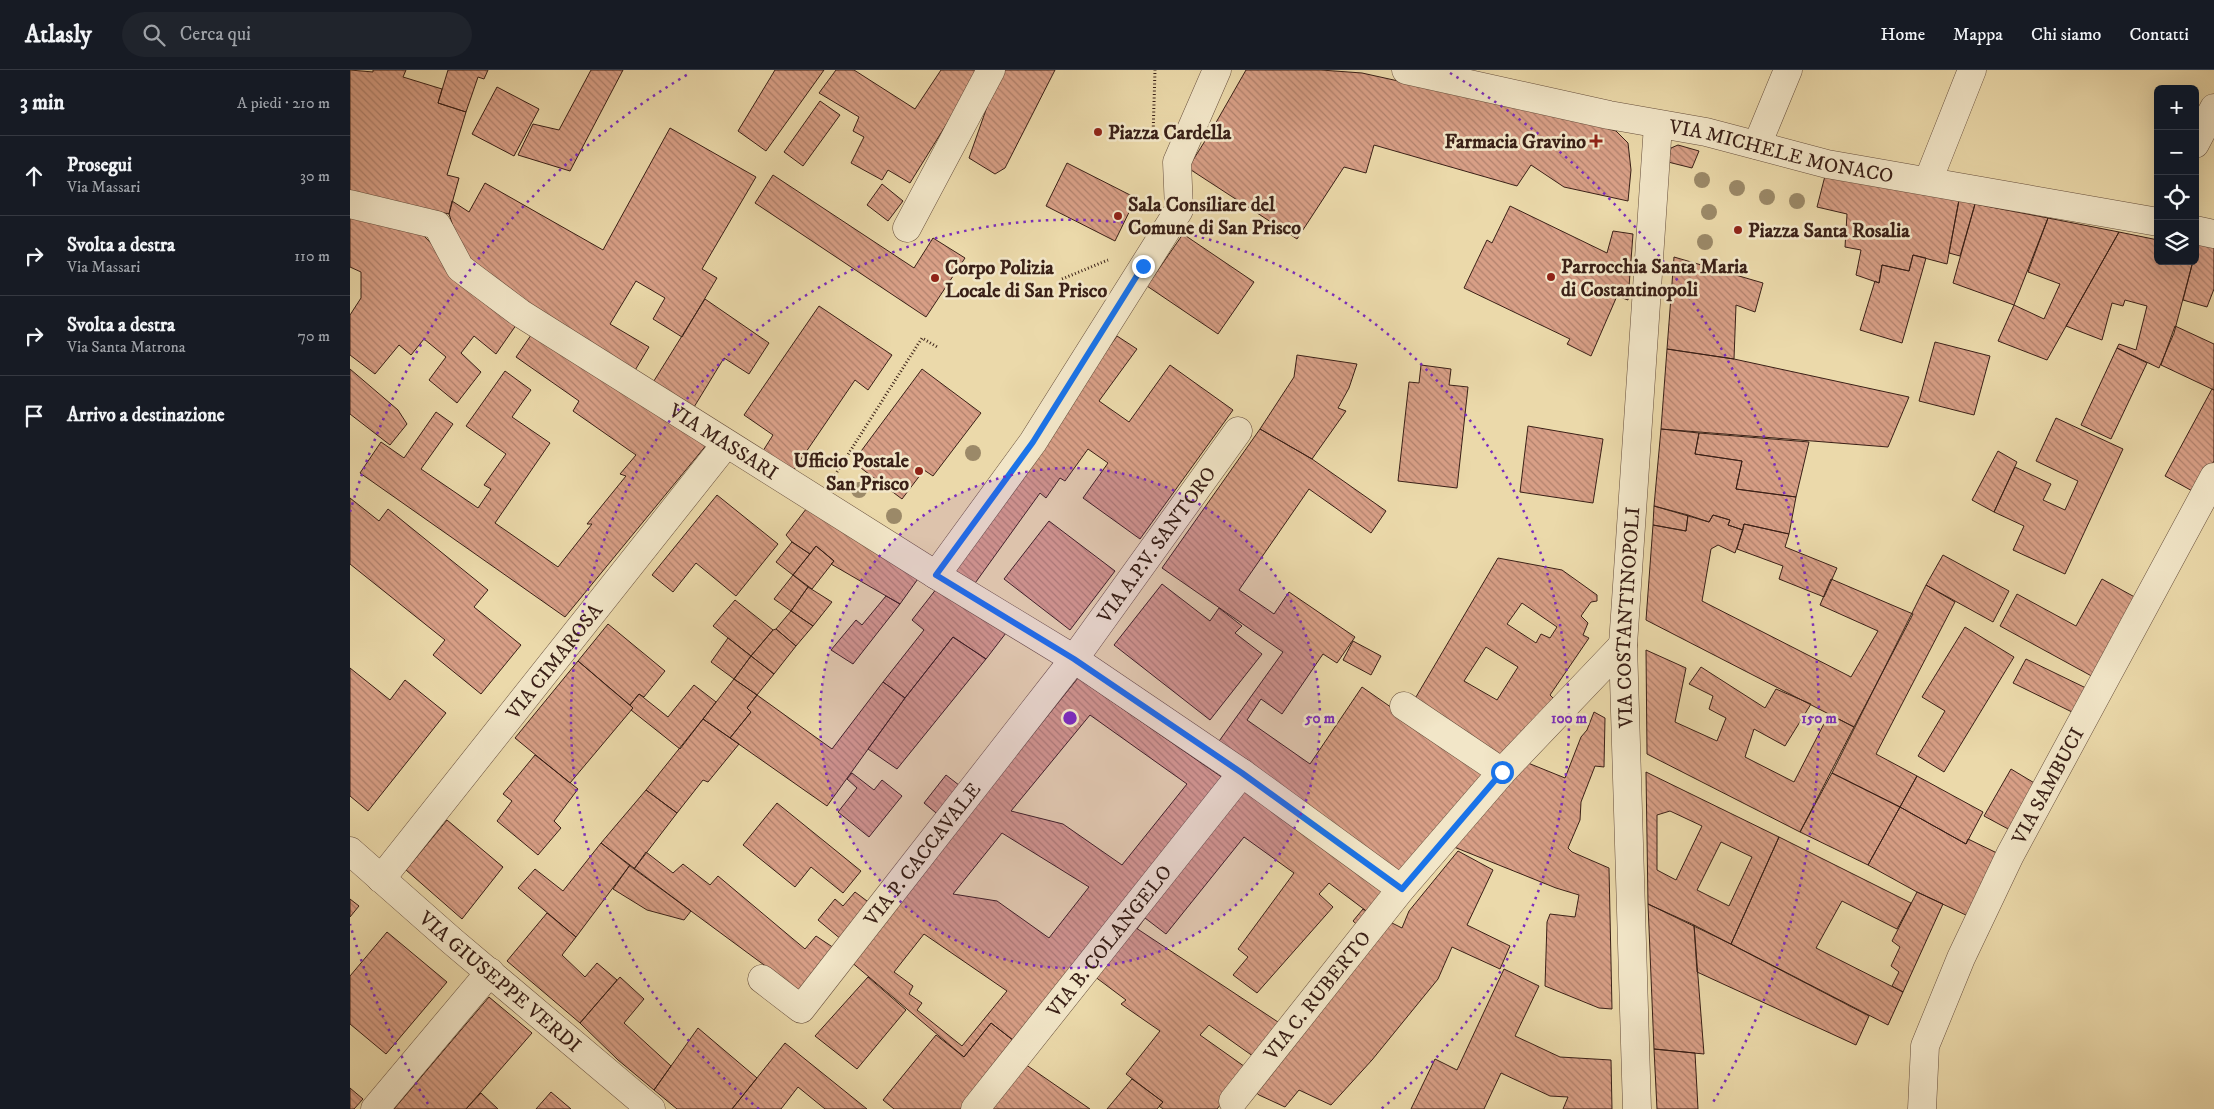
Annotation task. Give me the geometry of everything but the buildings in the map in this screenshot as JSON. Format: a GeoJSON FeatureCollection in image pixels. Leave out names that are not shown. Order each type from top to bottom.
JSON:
{"type":"FeatureCollection","features":[{"type":"Feature","properties":{"kind":"street"},"geometry":{"type":"LineString","coordinates":[[907,228],[991,70]]}},
{"type":"Feature","properties":{"kind":"street"},"geometry":{"type":"LineString","coordinates":[[936,575],[1033,442],[1179,210],[1177,162],[1217,70]]}},
{"type":"Feature","properties":{"kind":"street","name":"VIA MICHELE MONACO"},"geometry":{"type":"LineString","coordinates":[[1406,70],[1658,125],[1706,132],[1827,164],[2154,219]]}},
{"type":"Feature","properties":{"kind":"street"},"geometry":{"type":"LineString","coordinates":[[1757,145],[1788,70]]}},
{"type":"Feature","properties":{"kind":"street"},"geometry":{"type":"LineString","coordinates":[[1928,181],[1972,70]]}},
{"type":"Feature","properties":{"kind":"street"},"geometry":{"type":"LineString","coordinates":[[2199,136],[2214,108]]}},
{"type":"Feature","properties":{"kind":"street","name":"VIA COSTANTINOPOLI"},"geometry":{"type":"LineString","coordinates":[[1637,1109],[1622,645],[1658,125]]}},
{"type":"Feature","properties":{"kind":"street","name":"VIA MASSARI"},"geometry":{"type":"LineString","coordinates":[[350,204],[437,225],[460,268],[520,313],[726,444],[1074,659],[1242,773],[1402,889]]}},
{"type":"Feature","properties":{"kind":"street"},"geometry":{"type":"LineString","coordinates":[[2199,231],[2214,234]]}},
{"type":"Feature","properties":{"kind":"street","name":"VIA A.P.V. SANTORO"},"geometry":{"type":"LineString","coordinates":[[1074,659],[1238,431]]}},
{"type":"Feature","properties":{"kind":"street","name":"VIA CIMAROSA"},"geometry":{"type":"LineString","coordinates":[[381,879],[726,444]]}},
{"type":"Feature","properties":{"kind":"street","name":"VIA SAMBUCI"},"geometry":{"type":"LineString","coordinates":[[1922,1109],[1925,1046],[1961,958],[2010,854],[2214,477]]}},
{"type":"Feature","properties":{"kind":"street"},"geometry":{"type":"LineString","coordinates":[[1402,889],[1502,772],[1622,645]]}},
{"type":"Feature","properties":{"kind":"street","name":"VIA P. CACCAVALE"},"geometry":{"type":"LineString","coordinates":[[762,979],[801,1009],[1074,659]]}},
{"type":"Feature","properties":{"kind":"street"},"geometry":{"type":"LineString","coordinates":[[1404,706],[1502,772]]}},
{"type":"Feature","properties":{"kind":"street","name":"VIA B. COLANGELO"},"geometry":{"type":"LineString","coordinates":[[975,1109],[1242,773]]}},
{"type":"Feature","properties":{"kind":"street","name":"VIA GIUSEPPE VERDI"},"geometry":{"type":"LineString","coordinates":[[350,851],[651,1109]]}},
{"type":"Feature","properties":{"kind":"street","name":"VIA C. RUBERTO"},"geometry":{"type":"LineString","coordinates":[[1233,1101],[1402,889]]}},
{"type":"Feature","properties":{"kind":"street"},"geometry":{"type":"LineString","coordinates":[[375,1109],[490,972]]}},
{"type":"Feature","properties":{"kind":"path"},"geometry":{"type":"LineString","coordinates":[[1062,279],[1108,261]]}},
{"type":"Feature","properties":{"kind":"path"},"geometry":{"type":"LineString","coordinates":[[818,501],[922,338],[939,348]]}},
{"type":"Feature","properties":{"kind":"place","name":"Piazza Cardella"},"geometry":{"type":"Point","coordinates":[1098,132]}},
{"type":"Feature","properties":{"kind":"place","name":"Farmacia Gravino"},"geometry":{"type":"Point","coordinates":[1596,141]}},
{"type":"Feature","properties":{"kind":"place","name":"Sala Consiliare del Comune di San Prisco"},"geometry":{"type":"Point","coordinates":[1118,216]}},
{"type":"Feature","properties":{"kind":"place","name":"Piazza Santa Rosalia"},"geometry":{"type":"Point","coordinates":[1738,230]}},
{"type":"Feature","properties":{"kind":"place","name":"Parrocchia Santa Maria di Costantinopoli"},"geometry":{"type":"Point","coordinates":[1551,277]}},
{"type":"Feature","properties":{"kind":"place","name":"Corpo Polizia Locale di San Prisco"},"geometry":{"type":"Point","coordinates":[935,278]}},
{"type":"Feature","properties":{"kind":"place","name":"Ufficio Postale San Prisco"},"geometry":{"type":"Point","coordinates":[919,471]}},
{"type":"Feature","properties":{"kind":"route"},"geometry":{"type":"LineString","coordinates":[[1143,266],[1033,442],[936,575],[1074,659],[1242,773],[1402,889],[1502,772]]}}]}
